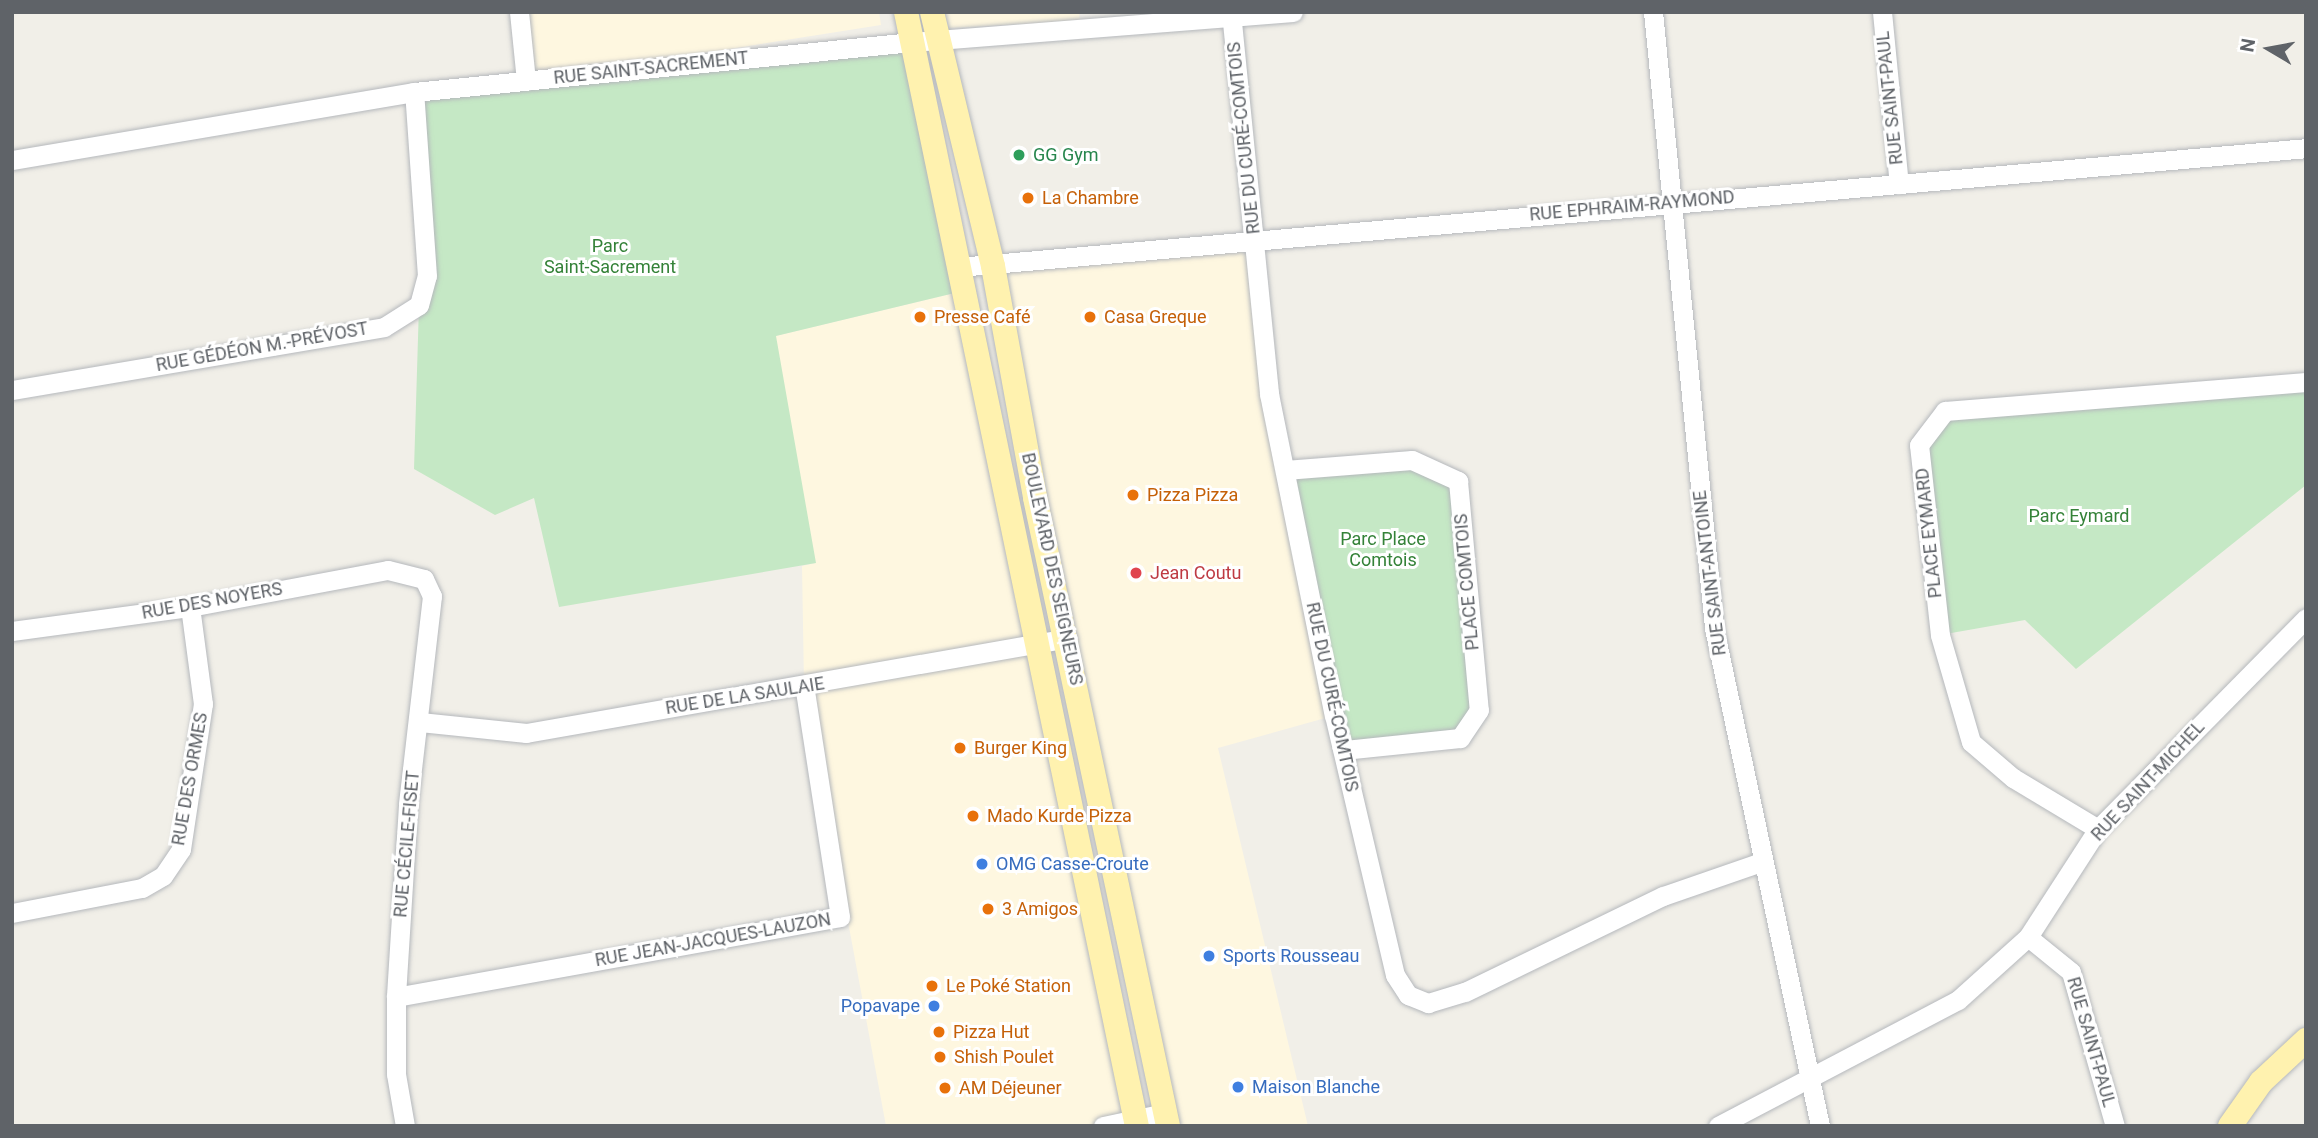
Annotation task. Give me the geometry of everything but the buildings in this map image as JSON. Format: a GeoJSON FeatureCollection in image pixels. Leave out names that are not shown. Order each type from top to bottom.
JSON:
{"type":"FeatureCollection","features":[{"type":"Feature","properties":{"kind":"main road","name":"BOULEVARD DES SEIGNEURS"},"geometry":{"type":"LineString","coordinates":[[906,12],[1136,1123]]}},
{"type":"Feature","properties":{"kind":"main road","name":"BOULEVARD DES SEIGNEURS"},"geometry":{"type":"LineString","coordinates":[[932,12],[993,266],[1035,498],[1068,638],[1167,1119]]}},
{"type":"Feature","properties":{"kind":"main road"},"geometry":{"type":"LineString","coordinates":[[2230,1126],[2261,1082],[2306,1041]]}},
{"type":"Feature","properties":{"kind":"street"},"geometry":{"type":"LineString","coordinates":[[519,12],[526,81]]}},
{"type":"Feature","properties":{"kind":"street","name":"RUE SAINT-SACREMENT"},"geometry":{"type":"LineString","coordinates":[[12,160],[414,92],[938,39],[1293,12]]}},
{"type":"Feature","properties":{"kind":"street","name":"RUE SAINT-ANTOINE"},"geometry":{"type":"LineString","coordinates":[[1653,12],[1714,628],[1761,862],[1820,1126]]}},
{"type":"Feature","properties":{"kind":"street","name":"RUE SAINT-PAUL"},"geometry":{"type":"LineString","coordinates":[[1882,12],[1899,184]]}},
{"type":"Feature","properties":{"kind":"street","name":"RUE DU CURÉ-COMTOIS"},"geometry":{"type":"LineString","coordinates":[[1231,15],[1269,394],[1343,750],[1395,975],[1408,995],[1428,1003],[1465,992],[1663,896],[1761,862]]}},
{"type":"Feature","properties":{"kind":"street","name":"RUE GÉDÉON M.-PRÉVOST"},"geometry":{"type":"LineString","coordinates":[[12,390],[384,327],[419,306],[427,275],[414,92]]}},
{"type":"Feature","properties":{"kind":"street","name":"RUE EPHRAIM-RAYMOND"},"geometry":{"type":"LineString","coordinates":[[958,267],[993,266],[1670,202],[2306,148]]}},
{"type":"Feature","properties":{"kind":"street","name":"PLACE EYMARD"},"geometry":{"type":"LineString","coordinates":[[2098,829],[2012,778],[1971,742],[1940,635],[1919,445],[1945,411],[2306,382]]}},
{"type":"Feature","properties":{"kind":"street","name":"PLACE COMTOIS"},"geometry":{"type":"LineString","coordinates":[[1285,470],[1412,460],[1458,481],[1479,710],[1460,738],[1343,750]]}},
{"type":"Feature","properties":{"kind":"street","name":"RUE DES NOYERS"},"geometry":{"type":"LineString","coordinates":[[12,631],[190,607],[388,570],[411,572]]}},
{"type":"Feature","properties":{"kind":"street","name":"RUE CÉCILE-FISET"},"geometry":{"type":"LineString","coordinates":[[405,1126],[396,1074],[396,997],[432,596],[424,579],[411,572]]}},
{"type":"Feature","properties":{"kind":"street","name":"RUE DES ORMES"},"geometry":{"type":"LineString","coordinates":[[12,914],[142,888],[163,876],[181,849],[203,704],[190,607]]}},
{"type":"Feature","properties":{"kind":"street","name":"RUE SAINT-MICHEL"},"geometry":{"type":"LineString","coordinates":[[1718,1126],[1958,1000],[2028,937],[2098,829],[2306,618]]}},
{"type":"Feature","properties":{"kind":"street","name":"RUE DE LA SAULAIE"},"geometry":{"type":"LineString","coordinates":[[420,722],[526,733],[1037,646],[1068,638]]}},
{"type":"Feature","properties":{"kind":"street","name":"RUE JEAN-JACQUES-LAUZON"},"geometry":{"type":"LineString","coordinates":[[396,997],[840,918],[804,685]]}},
{"type":"Feature","properties":{"kind":"street","name":"RUE SAINT-PAUL"},"geometry":{"type":"LineString","coordinates":[[2028,937],[2071,972],[2115,1126]]}},
{"type":"Feature","properties":{"kind":"street"},"geometry":{"type":"LineString","coordinates":[[1102,1126],[1167,1119]]}},
{"type":"Feature","properties":{"kind":"shaded area"},"geometry":{"type":"Polygon","coordinates":[[[519,12],[879,12],[881,25],[526,81],[519,12]]]}},
{"type":"Feature","properties":{"kind":"shaded area"},"geometry":{"type":"Polygon","coordinates":[[[945,12],[1079,12],[1080,21],[949,28],[945,12]]]}},
{"type":"Feature","properties":{"kind":"shaded area"},"geometry":{"type":"Polygon","coordinates":[[[1255,242],[1269,394],[1329,717],[1218,748],[1308,1126],[1171,1126],[993,266],[1255,242]]]}},
{"type":"Feature","properties":{"kind":"shaded area"},"geometry":{"type":"Polygon","coordinates":[[[963,291],[1136,1126],[886,1126],[804,685],[802,566],[815,563],[775,336],[963,291]]]}},
{"type":"Feature","properties":{"kind":"green space","name":"Parc Saint-Sacrement"},"geometry":{"type":"Polygon","coordinates":[[[912,42],[963,291],[776,336],[816,563],[559,607],[534,498],[495,515],[414,469],[419,305],[414,92],[912,42]]]}},
{"type":"Feature","properties":{"kind":"green space","name":"Parc Eymard"},"geometry":{"type":"Polygon","coordinates":[[[2306,382],[2306,485],[2076,669],[2025,620],[1940,635],[1919,445],[1945,411],[2306,382]]]}},
{"type":"Feature","properties":{"kind":"green space","name":"Parc Place Comtois"},"geometry":{"type":"Polygon","coordinates":[[[1412,460],[1458,481],[1479,710],[1460,738],[1343,750],[1285,470],[1412,460]]]}},
{"type":"Feature","properties":{"kind":"place","name":"GG Gym"},"geometry":{"type":"Point","coordinates":[1019,155]}},
{"type":"Feature","properties":{"kind":"place","name":"La Chambre"},"geometry":{"type":"Point","coordinates":[1028,198]}},
{"type":"Feature","properties":{"kind":"place","name":"Presse Café"},"geometry":{"type":"Point","coordinates":[920,317]}},
{"type":"Feature","properties":{"kind":"place","name":"Casa Greque"},"geometry":{"type":"Point","coordinates":[1090,317]}},
{"type":"Feature","properties":{"kind":"place","name":"Pizza Pizza"},"geometry":{"type":"Point","coordinates":[1133,495]}},
{"type":"Feature","properties":{"kind":"place","name":"Jean Coutu"},"geometry":{"type":"Point","coordinates":[1136,573]}},
{"type":"Feature","properties":{"kind":"place","name":"Burger King"},"geometry":{"type":"Point","coordinates":[960,748]}},
{"type":"Feature","properties":{"kind":"place","name":"Mado Kurde Pizza"},"geometry":{"type":"Point","coordinates":[973,816]}},
{"type":"Feature","properties":{"kind":"place","name":"OMG Casse-Croute"},"geometry":{"type":"Point","coordinates":[982,864]}},
{"type":"Feature","properties":{"kind":"place","name":"3 Amigos"},"geometry":{"type":"Point","coordinates":[988,909]}},
{"type":"Feature","properties":{"kind":"place","name":"Sports Rousseau"},"geometry":{"type":"Point","coordinates":[1209,956]}},
{"type":"Feature","properties":{"kind":"place","name":"Le Poké Station"},"geometry":{"type":"Point","coordinates":[932,986]}},
{"type":"Feature","properties":{"kind":"place","name":"Popavape"},"geometry":{"type":"Point","coordinates":[934,1006]}},
{"type":"Feature","properties":{"kind":"place","name":"Pizza Hut"},"geometry":{"type":"Point","coordinates":[939,1032]}},
{"type":"Feature","properties":{"kind":"place","name":"Shish Poulet"},"geometry":{"type":"Point","coordinates":[940,1057]}},
{"type":"Feature","properties":{"kind":"place","name":"Maison Blanche"},"geometry":{"type":"Point","coordinates":[1238,1087]}},
{"type":"Feature","properties":{"kind":"place","name":"AM Déjeuner"},"geometry":{"type":"Point","coordinates":[945,1088]}}]}
